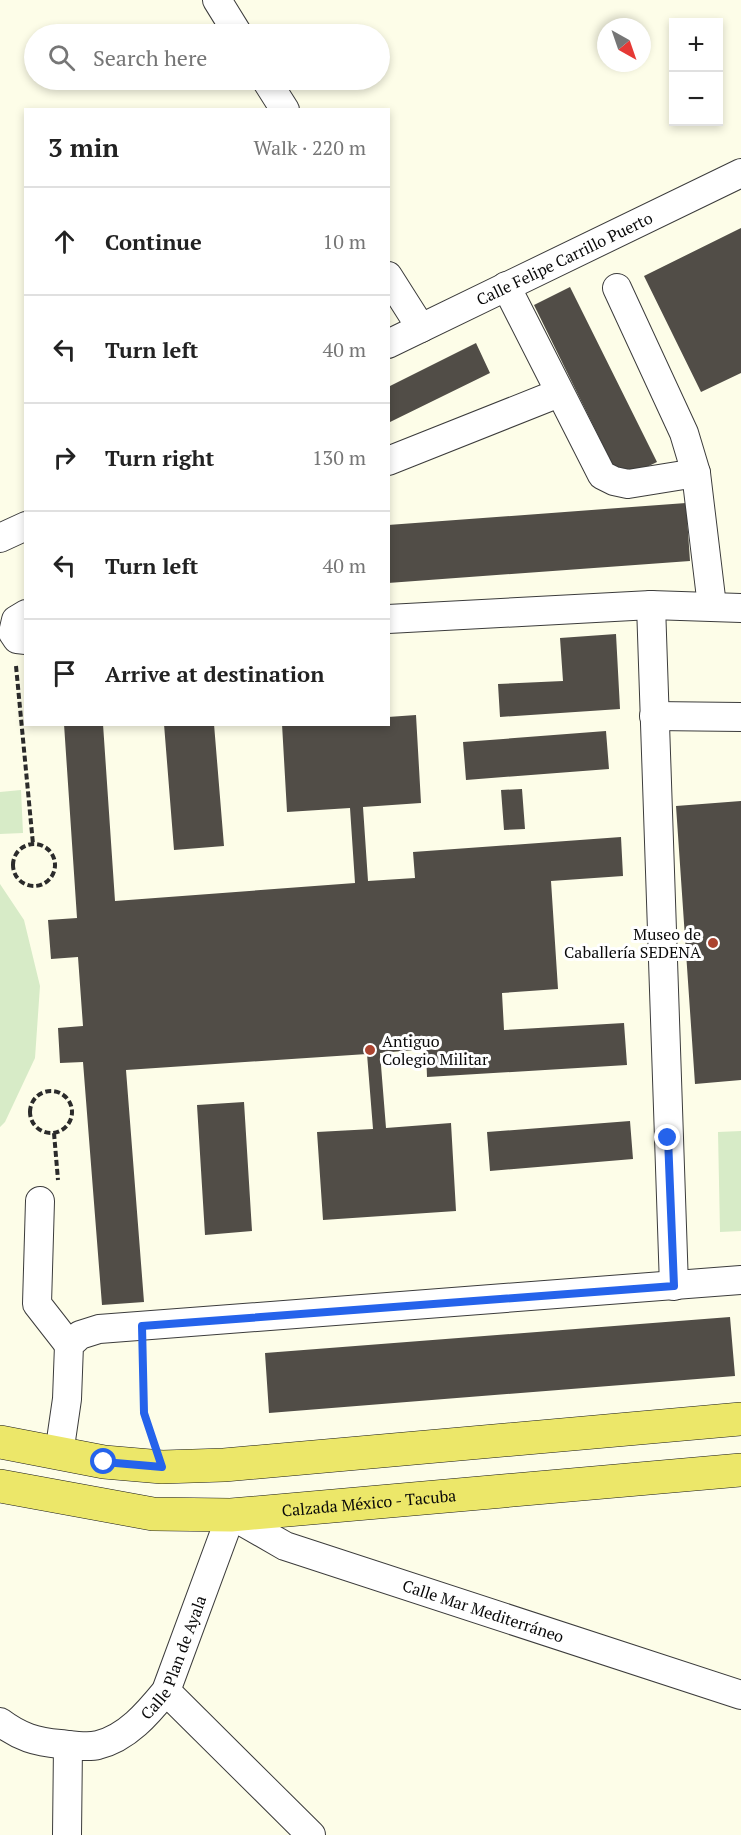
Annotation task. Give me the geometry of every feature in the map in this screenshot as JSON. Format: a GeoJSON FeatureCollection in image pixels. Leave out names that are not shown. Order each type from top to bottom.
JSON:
{"type":"FeatureCollection","features":[{"type":"Feature","properties":{"kind":"main road"},"geometry":{"type":"LineString","coordinates":[[0,1485],[5,1444],[104,1462],[162,1467],[236,1464],[741,1419]]}},
{"type":"Feature","properties":{"kind":"main road","name":"Calzada México - Tacuba"},"geometry":{"type":"LineString","coordinates":[[0,1485],[153,1514],[231,1515],[741,1470]]}},
{"type":"Feature","properties":{"kind":"street"},"geometry":{"type":"LineString","coordinates":[[217,0],[232,24]]}},
{"type":"Feature","properties":{"kind":"street"},"geometry":{"type":"LineString","coordinates":[[272,90],[284,108]]}},
{"type":"Feature","properties":{"kind":"street","name":"Calle Felipe Carrillo Puerto"},"geometry":{"type":"LineString","coordinates":[[390,343],[741,173]]}},
{"type":"Feature","properties":{"kind":"street"},"geometry":{"type":"LineString","coordinates":[[390,279],[421,328]]}},
{"type":"Feature","properties":{"kind":"street"},"geometry":{"type":"LineString","coordinates":[[506,286],[602,475],[627,484],[696,473]]}},
{"type":"Feature","properties":{"kind":"street"},"geometry":{"type":"LineString","coordinates":[[617,288],[684,434],[696,473],[712,606]]}},
{"type":"Feature","properties":{"kind":"street"},"geometry":{"type":"LineString","coordinates":[[390,460],[559,393]]}},
{"type":"Feature","properties":{"kind":"street"},"geometry":{"type":"LineString","coordinates":[[651,605],[674,1286]]}},
{"type":"Feature","properties":{"kind":"street"},"geometry":{"type":"LineString","coordinates":[[390,619],[651,605],[741,608]]}},
{"type":"Feature","properties":{"kind":"street"},"geometry":{"type":"LineString","coordinates":[[654,716],[741,717]]}},
{"type":"Feature","properties":{"kind":"street"},"geometry":{"type":"LineString","coordinates":[[40,1201],[38,1304],[69,1345],[67,1399],[59,1454]]}},
{"type":"Feature","properties":{"kind":"street"},"geometry":{"type":"LineString","coordinates":[[69,1345],[80,1335],[99,1329],[741,1280]]}},
{"type":"Feature","properties":{"kind":"street","name":"Calle Plan de Ayala"},"geometry":{"type":"LineString","coordinates":[[0,1722],[36,1742],[97,1745],[126,1732],[150,1712],[166,1691],[231,1515]]}},
{"type":"Feature","properties":{"kind":"street","name":"Calle Mar Mediterráneo"},"geometry":{"type":"LineString","coordinates":[[231,1515],[285,1546],[741,1695]]}},
{"type":"Feature","properties":{"kind":"street"},"geometry":{"type":"LineString","coordinates":[[166,1691],[311,1835]]}},
{"type":"Feature","properties":{"kind":"street"},"geometry":{"type":"LineString","coordinates":[[67,1835],[68,1745]]}},
{"type":"Feature","properties":{"kind":"path"},"geometry":{"type":"LineString","coordinates":[[21,629],[24,683]]}},
{"type":"Feature","properties":{"kind":"path"},"geometry":{"type":"LineString","coordinates":[[26,726],[33,844]]}},
{"type":"Feature","properties":{"kind":"path"},"geometry":{"type":"LineString","coordinates":[[33,844],[40,845],[52,853],[56,867],[50,880],[37,886],[24,884],[19,880],[13,867],[13,861],[20,849],[33,844]]}},
{"type":"Feature","properties":{"kind":"path"},"geometry":{"type":"LineString","coordinates":[[50,1090],[64,1094],[72,1106],[71,1120],[67,1126],[54,1133],[36,1126],[30,1114],[33,1101],[43,1092],[50,1090]]}},
{"type":"Feature","properties":{"kind":"path"},"geometry":{"type":"LineString","coordinates":[[142,1326],[144,1413],[162,1467]]}},
{"type":"Feature","properties":{"kind":"green space"},"geometry":{"type":"Polygon","coordinates":[[[21,790],[23,833],[0,834],[0,792],[21,790]]]}},
{"type":"Feature","properties":{"kind":"green space"},"geometry":{"type":"Polygon","coordinates":[[[0,884],[24,920],[40,986],[35,1058],[5,1122],[0,1127],[0,884]]]}},
{"type":"Feature","properties":{"kind":"green space"},"geometry":{"type":"Polygon","coordinates":[[[741,1131],[741,1231],[720,1232],[718,1132],[741,1131]]]}},
{"type":"Feature","properties":{"kind":"building"},"geometry":{"type":"Polygon","coordinates":[[[741,228],[741,373],[701,392],[644,276],[741,228]]]}},
{"type":"Feature","properties":{"kind":"building"},"geometry":{"type":"Polygon","coordinates":[[[570,287],[657,462],[620,480],[534,305],[570,287]]]}},
{"type":"Feature","properties":{"kind":"building"},"geometry":{"type":"Polygon","coordinates":[[[476,343],[490,373],[390,422],[390,386],[476,343]]]}},
{"type":"Feature","properties":{"kind":"building"},"geometry":{"type":"Polygon","coordinates":[[[686,503],[690,561],[390,583],[390,525],[686,503]]]}},
{"type":"Feature","properties":{"kind":"building"},"geometry":{"type":"Polygon","coordinates":[[[616,634],[620,709],[500,717],[498,684],[563,681],[560,638],[616,634]]]}},
{"type":"Feature","properties":{"kind":"building"},"geometry":{"type":"Polygon","coordinates":[[[416,715],[421,803],[363,807],[368,881],[415,878],[413,852],[621,837],[623,876],[551,881],[558,989],[502,993],[504,1030],[624,1023],[627,1065],[427,1077],[426,1049],[380,1053],[386,1128],[451,1123],[456,1211],[323,1220],[317,1132],[373,1129],[367,1054],[126,1070],[144,1302],[102,1305],[83,1062],[60,1063],[58,1028],[83,1026],[78,957],[51,959],[48,920],[77,918],[64,726],[103,726],[115,901],[355,883],[350,808],[287,812],[282,726],[390,726],[390,717],[416,715]]]}},
{"type":"Feature","properties":{"kind":"building"},"geometry":{"type":"Polygon","coordinates":[[[164,726],[214,726],[224,846],[174,850],[164,726]]]}},
{"type":"Feature","properties":{"kind":"building"},"geometry":{"type":"Polygon","coordinates":[[[606,731],[609,769],[466,780],[463,742],[606,731]]]}},
{"type":"Feature","properties":{"kind":"building"},"geometry":{"type":"Polygon","coordinates":[[[522,789],[525,829],[504,830],[501,790],[522,789]]]}},
{"type":"Feature","properties":{"kind":"building","name":"Museo de Caballería SEDENA"},"geometry":{"type":"Polygon","coordinates":[[[741,801],[741,1080],[695,1084],[676,806],[741,801]]]}},
{"type":"Feature","properties":{"kind":"building"},"geometry":{"type":"Polygon","coordinates":[[[244,1102],[252,1231],[205,1235],[197,1105],[244,1102]]]}},
{"type":"Feature","properties":{"kind":"building"},"geometry":{"type":"Polygon","coordinates":[[[630,1121],[633,1159],[490,1171],[487,1132],[630,1121]]]}},
{"type":"Feature","properties":{"kind":"building"},"geometry":{"type":"Polygon","coordinates":[[[730,1317],[735,1376],[269,1413],[265,1353],[730,1317]]]}},
{"type":"Feature","properties":{"kind":"place","name":"Museo de Caballería SEDENA"},"geometry":{"type":"Point","coordinates":[713,943]}},
{"type":"Feature","properties":{"kind":"place","name":"Antiguo Colegio Militar"},"geometry":{"type":"Point","coordinates":[370,1050]}},
{"type":"Feature","properties":{"kind":"route"},"geometry":{"type":"LineString","coordinates":[[104,1462],[162,1467],[144,1413],[142,1326],[674,1286],[668,1138]]}}]}
